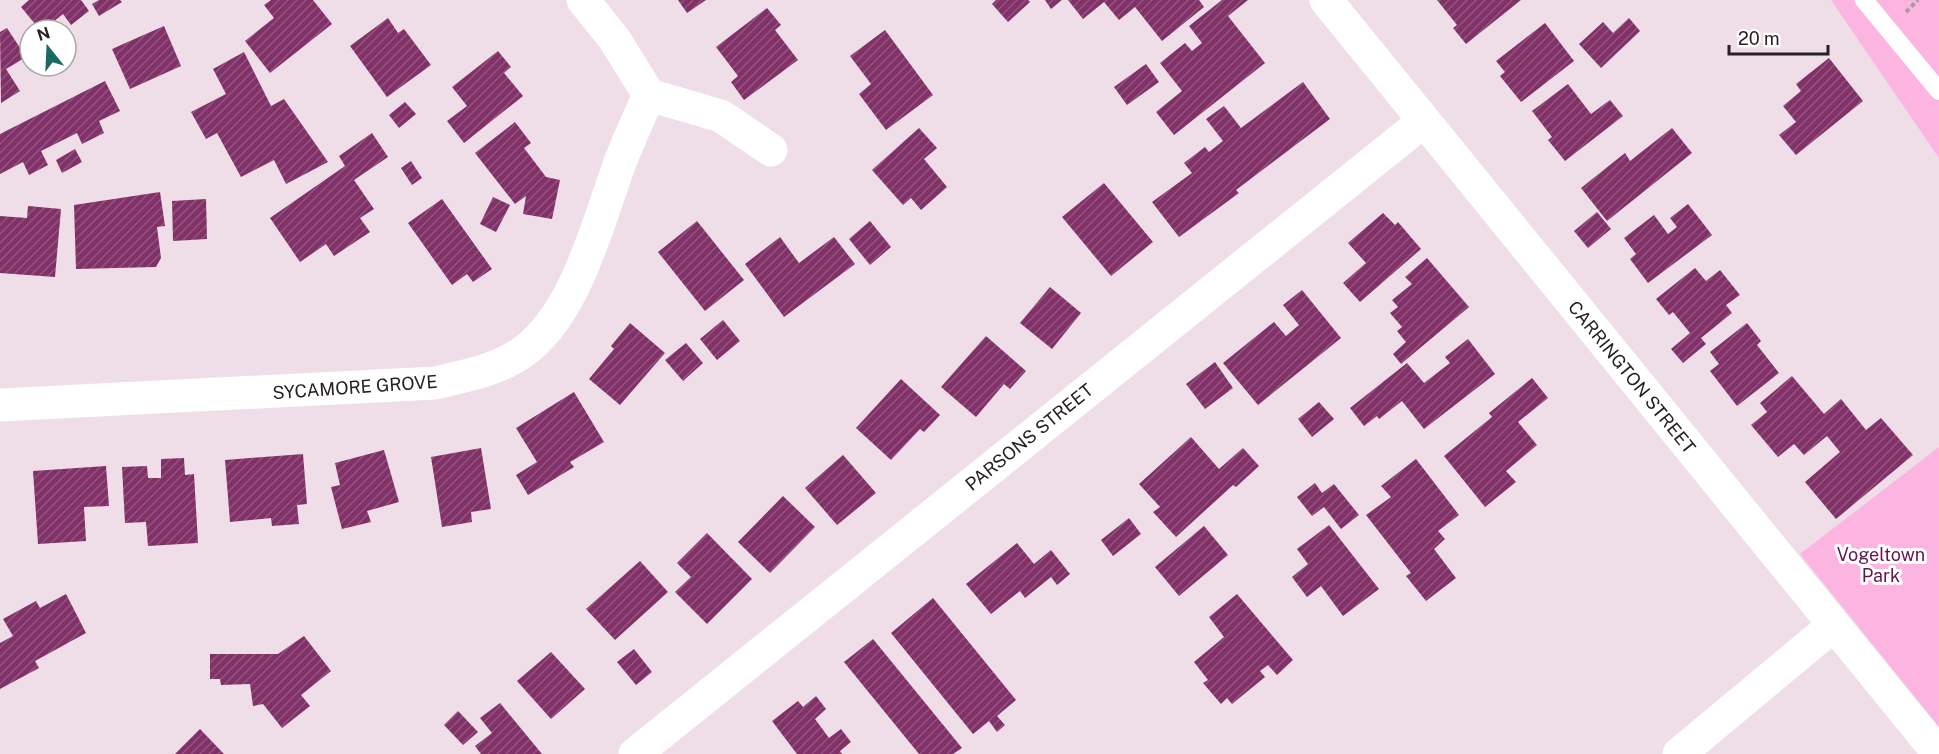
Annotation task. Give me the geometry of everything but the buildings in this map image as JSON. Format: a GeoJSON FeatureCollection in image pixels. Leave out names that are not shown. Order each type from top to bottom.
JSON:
{"type":"FeatureCollection","features":[{"type":"Feature","properties":{"kind":"street"},"geometry":{"type":"LineString","coordinates":[[583,0],[615,40],[649,95],[721,116],[771,150]]}},
{"type":"Feature","properties":{"kind":"street","name":"CARRINGTON STREET"},"geometry":{"type":"LineString","coordinates":[[1326,0],[1939,754]]}},
{"type":"Feature","properties":{"kind":"street","name":"SYCAMORE GROVE"},"geometry":{"type":"LineString","coordinates":[[0,405],[435,383],[486,372],[521,353],[554,322],[576,283],[622,157],[649,95]]}},
{"type":"Feature","properties":{"kind":"street","name":"PARSONS STREET"},"geometry":{"type":"LineString","coordinates":[[635,754],[1424,121]]}},
{"type":"Feature","properties":{"kind":"street"},"geometry":{"type":"LineString","coordinates":[[1679,754],[1834,625]]}},
{"type":"Feature","properties":{"kind":"lane"},"geometry":{"type":"LineString","coordinates":[[1864,0],[1939,90]]}},
{"type":"Feature","properties":{"kind":"green space"},"geometry":{"type":"Polygon","coordinates":[[[1831,0],[1939,0],[1939,158],[1831,0]]]}},
{"type":"Feature","properties":{"kind":"green space","name":"Vogeltown Park"},"geometry":{"type":"Polygon","coordinates":[[[1939,447],[1939,727],[1800,554],[1939,447]]]}}]}
